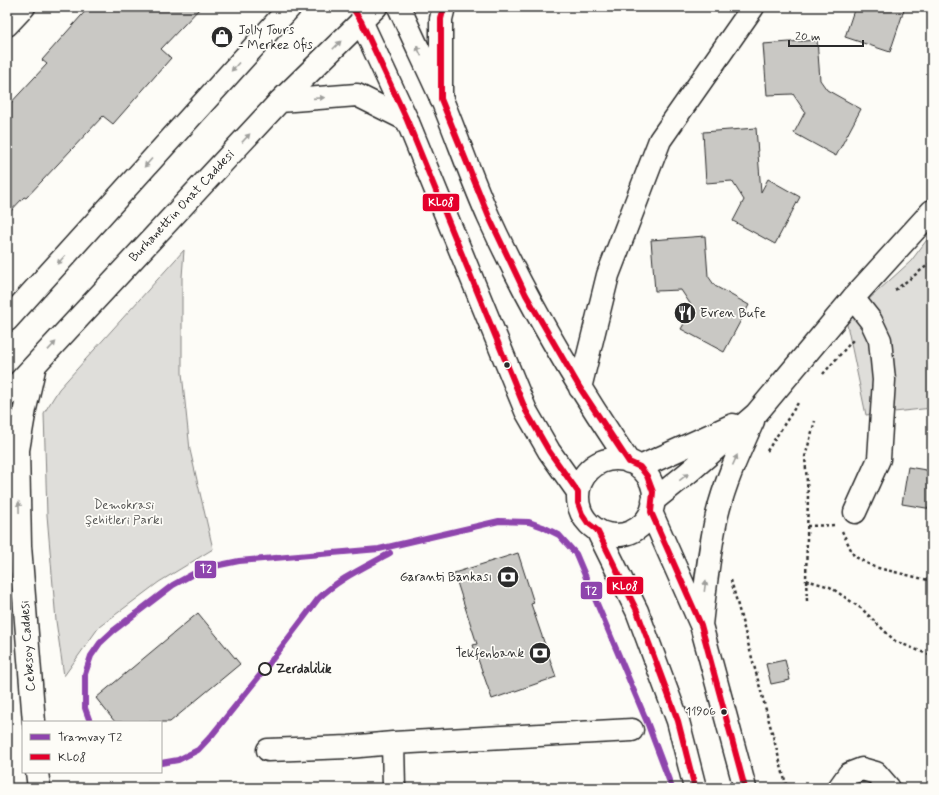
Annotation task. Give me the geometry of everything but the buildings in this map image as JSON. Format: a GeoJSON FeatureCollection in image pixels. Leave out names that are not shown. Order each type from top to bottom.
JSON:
{"type":"FeatureCollection","features":[{"type":"Feature","properties":{"kind":"street"},"geometry":{"type":"LineString","coordinates":[[7,25],[24,7]]}},
{"type":"Feature","properties":{"kind":"street"},"geometry":{"type":"LineString","coordinates":[[399,7],[441,99],[489,217],[526,295],[580,388],[603,424],[634,465],[647,476],[652,492],[652,506],[700,625],[745,788]]}},
{"type":"Feature","properties":{"kind":"street"},"geometry":{"type":"LineString","coordinates":[[441,99],[442,19],[444,7]]}},
{"type":"Feature","properties":{"kind":"street"},"geometry":{"type":"LineString","coordinates":[[580,388],[608,275],[660,140],[753,7]]}},
{"type":"Feature","properties":{"kind":"street"},"geometry":{"type":"LineString","coordinates":[[7,320],[283,11]]}},
{"type":"Feature","properties":{"kind":"street"},"geometry":{"type":"LineString","coordinates":[[363,12],[526,411],[549,451],[578,492]]}},
{"type":"Feature","properties":{"kind":"street","name":"Burhanettin Onat Caddesi"},"geometry":{"type":"LineString","coordinates":[[7,395],[363,12]]}},
{"type":"Feature","properties":{"kind":"street"},"geometry":{"type":"LineString","coordinates":[[280,101],[357,95],[407,120]]}},
{"type":"Feature","properties":{"kind":"street"},"geometry":{"type":"LineString","coordinates":[[756,414],[634,465],[618,459],[606,460],[596,465],[587,472],[581,481],[578,492],[578,504],[582,514],[588,523],[597,530],[607,534],[617,535],[628,533],[637,528],[645,521],[652,506],[756,414],[853,298],[932,211]]}},
{"type":"Feature","properties":{"kind":"street"},"geometry":{"type":"LineString","coordinates":[[853,298],[871,321],[880,340],[884,380],[879,459],[855,512]]}},
{"type":"Feature","properties":{"kind":"street","name":"Cebesoy Caddesi"},"geometry":{"type":"LineString","coordinates":[[34,721],[14,542],[18,450],[35,364]]}},
{"type":"Feature","properties":{"kind":"street"},"geometry":{"type":"LineString","coordinates":[[700,625],[707,573],[718,516],[733,466],[756,414]]}},
{"type":"Feature","properties":{"kind":"street"},"geometry":{"type":"LineString","coordinates":[[7,526],[14,542]]}},
{"type":"Feature","properties":{"kind":"street"},"geometry":{"type":"LineString","coordinates":[[597,530],[637,611],[678,721],[695,788]]}},
{"type":"Feature","properties":{"kind":"street"},"geometry":{"type":"LineString","coordinates":[[268,750],[349,747],[393,742],[632,730]]}},
{"type":"Feature","properties":{"kind":"street"},"geometry":{"type":"LineString","coordinates":[[393,742],[394,788]]}},
{"type":"Feature","properties":{"kind":"street"},"geometry":{"type":"LineString","coordinates":[[839,788],[849,774],[862,769],[876,773],[889,788]]}},
{"type":"Feature","properties":{"kind":"street"},"geometry":{"type":"LineString","coordinates":[[37,773],[39,788]]}},
{"type":"Feature","properties":{"kind":"path"},"geometry":{"type":"LineString","coordinates":[[902,280],[892,291],[932,262]]}},
{"type":"Feature","properties":{"kind":"path"},"geometry":{"type":"LineString","coordinates":[[819,378],[871,321]]}},
{"type":"Feature","properties":{"kind":"path"},"geometry":{"type":"LineString","coordinates":[[765,454],[799,402]]}},
{"type":"Feature","properties":{"kind":"path"},"geometry":{"type":"LineString","coordinates":[[807,601],[808,495],[805,457],[815,421]]}},
{"type":"Feature","properties":{"kind":"path"},"geometry":{"type":"LineString","coordinates":[[807,526],[839,525],[854,556],[874,566],[932,580]]}},
{"type":"Feature","properties":{"kind":"path"},"geometry":{"type":"LineString","coordinates":[[731,578],[738,611],[787,788]]}},
{"type":"Feature","properties":{"kind":"path"},"geometry":{"type":"LineString","coordinates":[[806,580],[830,587],[862,609],[895,641],[932,656]]}},
{"type":"Feature","properties":{"kind":"green space"},"geometry":{"type":"Polygon","coordinates":[[[932,233],[932,408],[866,415],[846,320],[911,261],[932,233]]]}},
{"type":"Feature","properties":{"kind":"green space","name":"Demokrasi Şehitleri Parkı"},"geometry":{"type":"Polygon","coordinates":[[[184,250],[182,277],[182,373],[190,450],[213,549],[159,582],[99,627],[64,676],[56,621],[47,515],[44,413],[59,389],[184,250]]]}},
{"type":"Feature","properties":{"kind":"tram line","name":"T2"},"geometry":{"type":"LineString","coordinates":[[90,721],[85,708],[85,674],[91,656],[100,643],[113,631],[173,585],[193,574],[215,566],[239,561],[379,549],[499,521],[529,522],[559,535],[576,554],[647,722],[672,788]]}},
{"type":"Feature","properties":{"kind":"tram line","name":"T2"},"geometry":{"type":"LineString","coordinates":[[162,763],[178,760],[198,750],[212,735],[265,669],[318,599],[343,579],[390,553]]}},
{"type":"Feature","properties":{"kind":"transit line","name":"KL08"},"geometry":{"type":"LineString","coordinates":[[352,7],[361,21],[407,120],[526,411],[549,451],[578,492],[578,503],[582,514],[588,523],[597,530],[637,611],[678,721],[695,788]]}},
{"type":"Feature","properties":{"kind":"transit line","name":"KL08"},"geometry":{"type":"LineString","coordinates":[[444,7],[441,19],[441,99],[489,217],[526,295],[580,388],[629,462],[640,467],[647,476],[653,492],[651,512],[701,625],[745,788]]}},
{"type":"Feature","properties":{"kind":"place","name":"Jolly Tours - Merkez Ofis"},"geometry":{"type":"Point","coordinates":[222,37]}},
{"type":"Feature","properties":{"kind":"place","name":"Evren Bufe"},"geometry":{"type":"Point","coordinates":[685,313]}},
{"type":"Feature","properties":{"kind":"place","name":"Garanti Bankası"},"geometry":{"type":"Point","coordinates":[508,577]}},
{"type":"Feature","properties":{"kind":"place","name":"Tekfenbank"},"geometry":{"type":"Point","coordinates":[540,653]}},
{"type":"Feature","properties":{"kind":"place","name":"Zerdalilik"},"geometry":{"type":"Point","coordinates":[265,669]}},
{"type":"Feature","properties":{"kind":"place","name":"11906"},"geometry":{"type":"Point","coordinates":[724,712]}}]}
